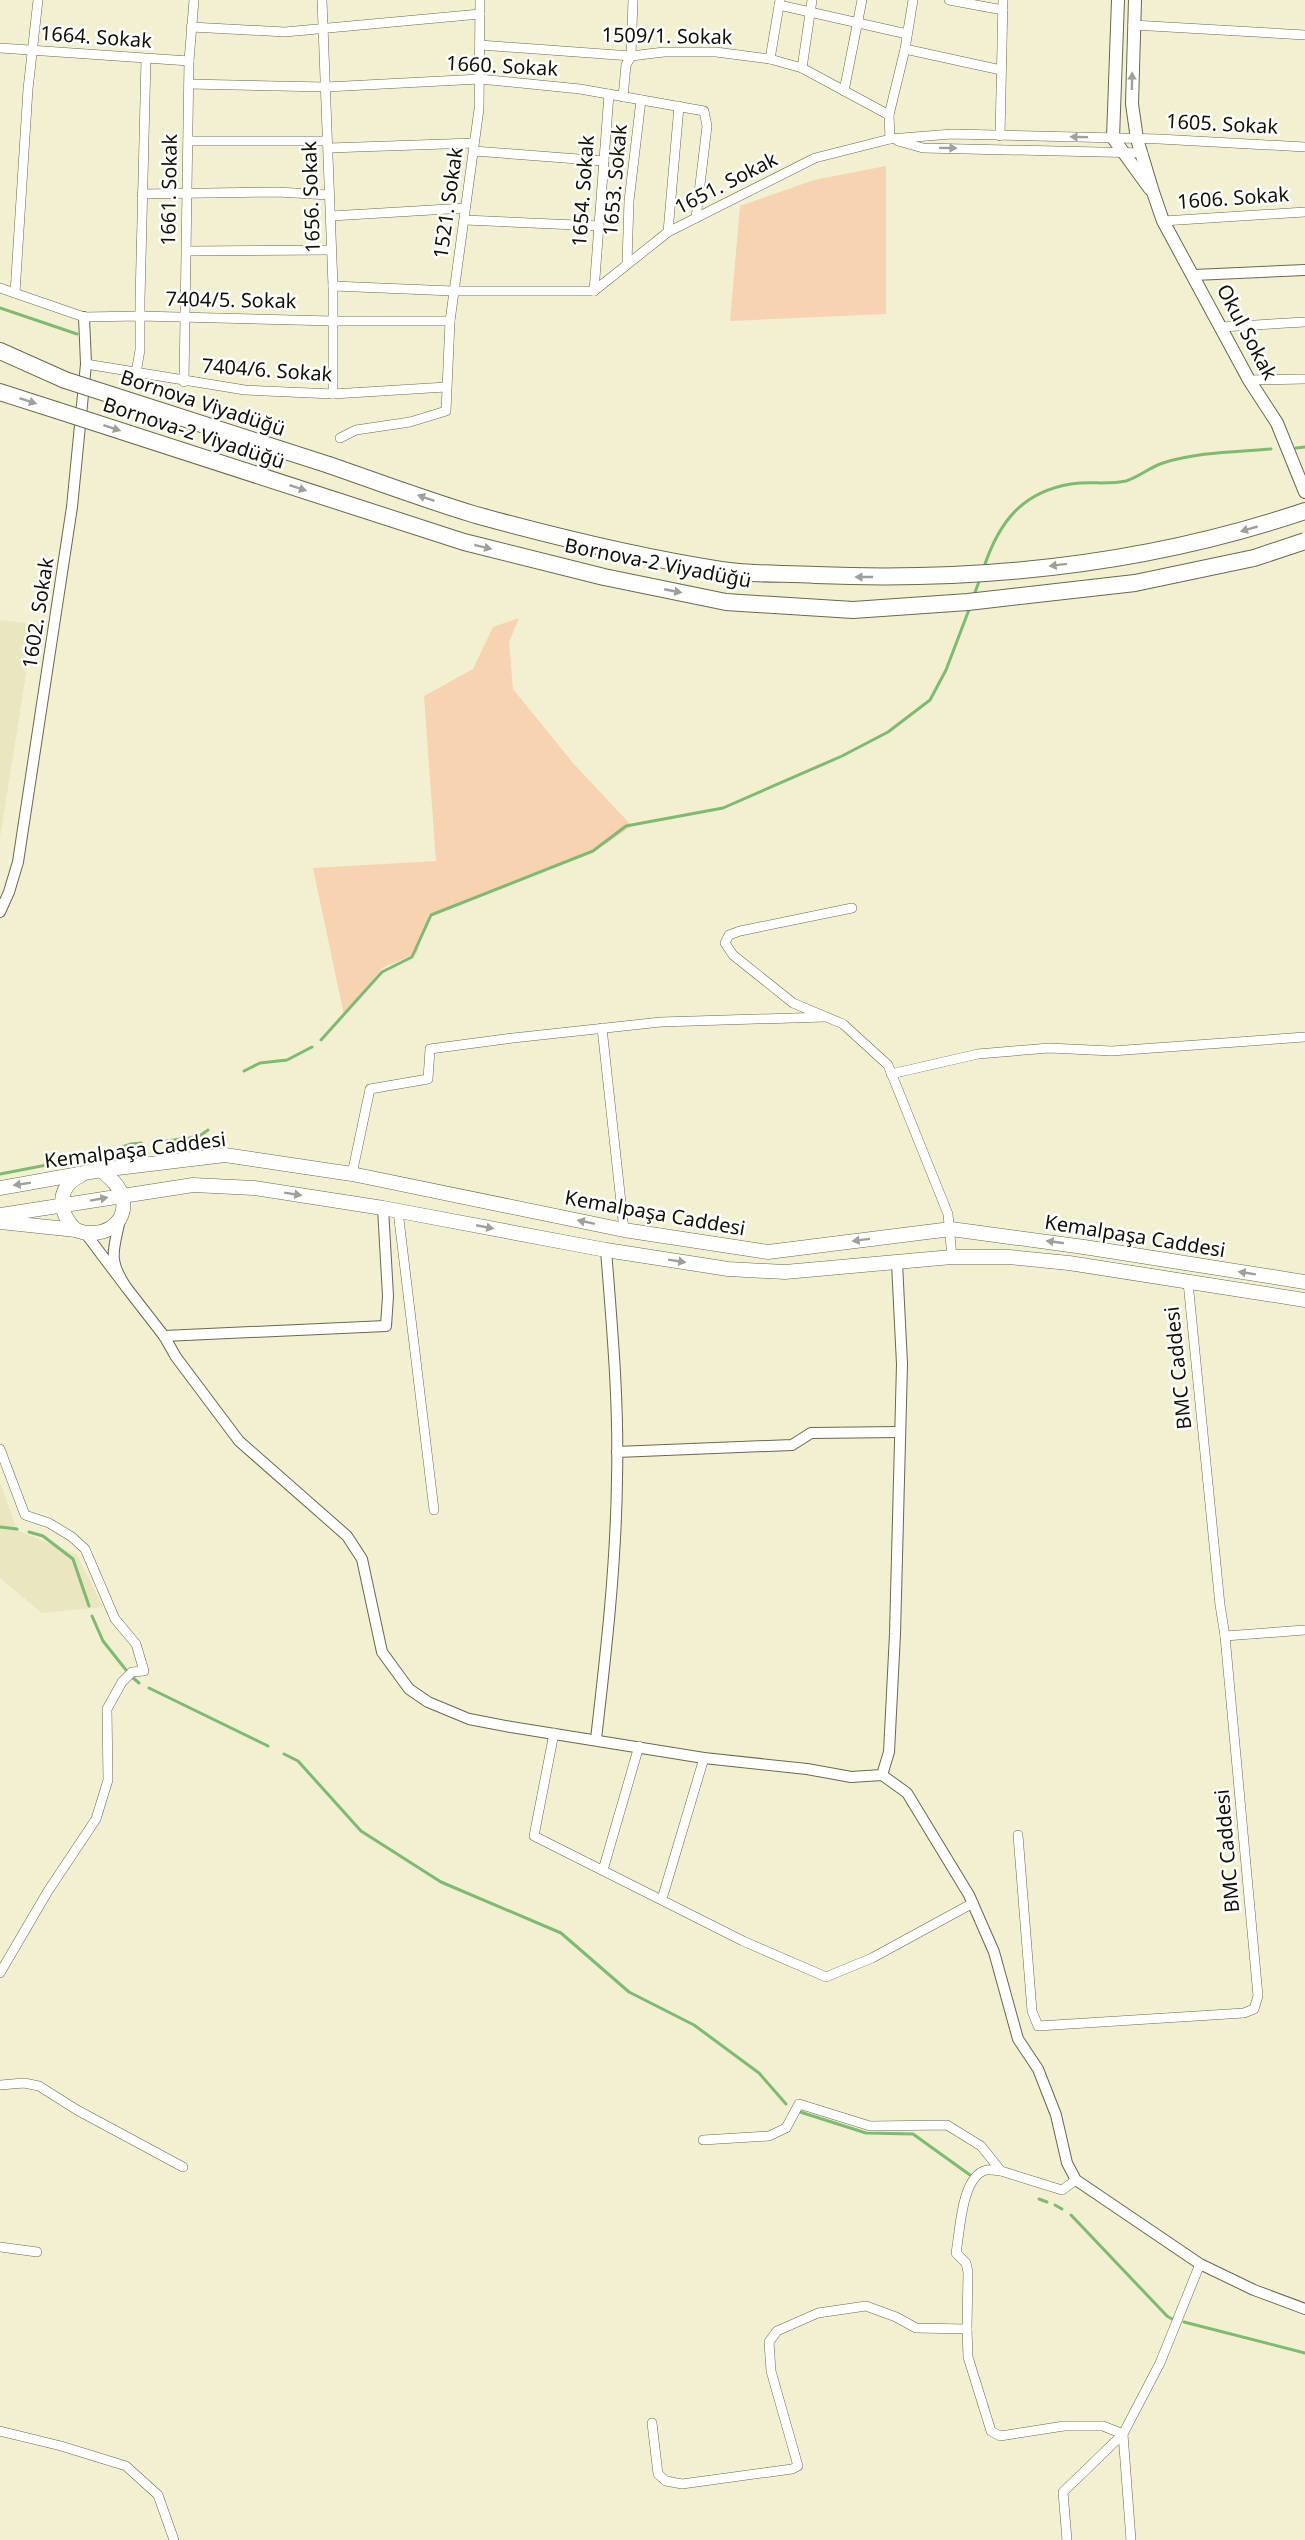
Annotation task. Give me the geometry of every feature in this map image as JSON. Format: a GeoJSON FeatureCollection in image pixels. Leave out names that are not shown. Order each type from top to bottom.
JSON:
{"type":"FeatureCollection","features":[{"type":"Feature","properties":{"kind":"highway"},"geometry":{"type":"LineString","coordinates":[[0,351],[65,380]]}},
{"type":"Feature","properties":{"kind":"highway"},"geometry":{"type":"LineString","coordinates":[[0,362],[65,380]]}},
{"type":"Feature","properties":{"kind":"highway","name":"Bornova Viyadüğü"},"geometry":{"type":"LineString","coordinates":[[65,380],[329,465]]}},
{"type":"Feature","properties":{"kind":"highway","name":"Bornova-2 Viyadüğü"},"geometry":{"type":"LineString","coordinates":[[0,392],[464,542],[604,577],[726,602],[853,610],[968,602],[1135,583],[1254,558],[1305,541]]}},
{"type":"Feature","properties":{"kind":"highway","name":"Bornova-2 Viyadüğü"},"geometry":{"type":"LineString","coordinates":[[329,465],[474,514],[592,545],[723,570],[857,577],[967,576],[1123,558],[1248,530],[1305,511]]}},
{"type":"Feature","properties":{"kind":"main road"},"geometry":{"type":"LineString","coordinates":[[1113,138],[1118,0]]}},
{"type":"Feature","properties":{"kind":"main road","name":"Okul Sokak"},"geometry":{"type":"LineString","coordinates":[[1134,0],[1132,104],[1137,139],[1163,221],[1249,380],[1277,423],[1305,492]]}},
{"type":"Feature","properties":{"kind":"main road","name":"Okul Sokak"},"geometry":{"type":"LineString","coordinates":[[1113,138],[1153,192]]}},
{"type":"Feature","properties":{"kind":"main road","name":"Kemalpaşa Caddesi"},"geometry":{"type":"LineString","coordinates":[[0,1188],[101,1170],[225,1155],[352,1174],[624,1230],[768,1252],[951,1229],[1305,1282]]}},
{"type":"Feature","properties":{"kind":"main road"},"geometry":{"type":"LineString","coordinates":[[0,1222],[96,1234],[106,1231],[115,1225],[121,1216],[123,1205],[118,1186],[101,1170]]}},
{"type":"Feature","properties":{"kind":"main road"},"geometry":{"type":"LineString","coordinates":[[81,1232],[64,1215],[62,1205],[68,1185],[85,1174]]}},
{"type":"Feature","properties":{"kind":"main road","name":"Kemalpaşa Caddesi"},"geometry":{"type":"LineString","coordinates":[[0,1215],[193,1185],[254,1188],[383,1208],[606,1250],[728,1269],[785,1272],[952,1257],[1009,1257],[1305,1300]]}},
{"type":"Feature","properties":{"kind":"street"},"geometry":{"type":"LineString","coordinates":[[15,293],[28,89],[38,0]]}},
{"type":"Feature","properties":{"kind":"street","name":"1661. Sokak"},"geometry":{"type":"LineString","coordinates":[[184,382],[189,192],[189,61],[194,0]]}},
{"type":"Feature","properties":{"kind":"street","name":"1656. Sokak"},"geometry":{"type":"LineString","coordinates":[[322,0],[333,286],[333,394]]}},
{"type":"Feature","properties":{"kind":"street","name":"1521. Sokak"},"geometry":{"type":"LineString","coordinates":[[340,438],[356,430],[410,422],[446,411],[453,291],[465,220],[479,109],[480,0]]}},
{"type":"Feature","properties":{"kind":"street"},"geometry":{"type":"LineString","coordinates":[[623,97],[626,65],[631,56],[633,0]]}},
{"type":"Feature","properties":{"kind":"street"},"geometry":{"type":"LineString","coordinates":[[802,68],[812,0]]}},
{"type":"Feature","properties":{"kind":"street"},"geometry":{"type":"LineString","coordinates":[[844,91],[862,0]]}},
{"type":"Feature","properties":{"kind":"street"},"geometry":{"type":"LineString","coordinates":[[890,139],[889,115],[905,49],[913,0]]}},
{"type":"Feature","properties":{"kind":"street"},"geometry":{"type":"LineString","coordinates":[[949,0],[1003,10]]}},
{"type":"Feature","properties":{"kind":"street"},"geometry":{"type":"LineString","coordinates":[[1000,136],[1003,0]]}},
{"type":"Feature","properties":{"kind":"street"},"geometry":{"type":"LineString","coordinates":[[770,59],[779,2],[907,34]]}},
{"type":"Feature","properties":{"kind":"street"},"geometry":{"type":"LineString","coordinates":[[191,27],[285,32],[480,15]]}},
{"type":"Feature","properties":{"kind":"street"},"geometry":{"type":"LineString","coordinates":[[1133,25],[1305,35]]}},
{"type":"Feature","properties":{"kind":"street","name":"1509/1. Sokak"},"geometry":{"type":"LineString","coordinates":[[480,45],[631,56],[664,52],[716,52],[770,59],[802,68],[889,115]]}},
{"type":"Feature","properties":{"kind":"street","name":"1664. Sokak"},"geometry":{"type":"LineString","coordinates":[[0,48],[189,61]]}},
{"type":"Feature","properties":{"kind":"street"},"geometry":{"type":"LineString","coordinates":[[905,49],[1001,70]]}},
{"type":"Feature","properties":{"kind":"street"},"geometry":{"type":"LineString","coordinates":[[136,373],[140,350],[146,59]]}},
{"type":"Feature","properties":{"kind":"street","name":"1660. Sokak"},"geometry":{"type":"LineString","coordinates":[[189,84],[326,87],[480,79],[609,94],[704,111],[707,126],[696,218]]}},
{"type":"Feature","properties":{"kind":"street","name":"1654. Sokak"},"geometry":{"type":"LineString","coordinates":[[594,291],[609,94]]}},
{"type":"Feature","properties":{"kind":"street","name":"1653. Sokak"},"geometry":{"type":"LineString","coordinates":[[627,263],[629,201],[641,100]]}},
{"type":"Feature","properties":{"kind":"street"},"geometry":{"type":"LineString","coordinates":[[668,232],[679,106]]}},
{"type":"Feature","properties":{"kind":"street"},"geometry":{"type":"LineString","coordinates":[[890,139],[952,135],[1137,139]]}},
{"type":"Feature","properties":{"kind":"street"},"geometry":{"type":"LineString","coordinates":[[890,139],[923,148],[1143,153]]}},
{"type":"Feature","properties":{"kind":"street","name":"1651. Sokak"},"geometry":{"type":"LineString","coordinates":[[594,291],[668,232],[815,158],[890,139]]}},
{"type":"Feature","properties":{"kind":"street","name":"1605. Sokak"},"geometry":{"type":"LineString","coordinates":[[1137,139],[1182,139],[1305,147]]}},
{"type":"Feature","properties":{"kind":"street"},"geometry":{"type":"LineString","coordinates":[[188,141],[474,147],[604,161]]}},
{"type":"Feature","properties":{"kind":"street"},"geometry":{"type":"LineString","coordinates":[[142,194],[189,192],[329,195]]}},
{"type":"Feature","properties":{"kind":"street"},"geometry":{"type":"LineString","coordinates":[[331,216],[465,208]]}},
{"type":"Feature","properties":{"kind":"street","name":"1606. Sokak"},"geometry":{"type":"LineString","coordinates":[[1163,221],[1305,212]]}},
{"type":"Feature","properties":{"kind":"street"},"geometry":{"type":"LineString","coordinates":[[465,220],[599,226]]}},
{"type":"Feature","properties":{"kind":"street"},"geometry":{"type":"LineString","coordinates":[[187,251],[331,250]]}},
{"type":"Feature","properties":{"kind":"street"},"geometry":{"type":"LineString","coordinates":[[1194,275],[1305,270]]}},
{"type":"Feature","properties":{"kind":"street"},"geometry":{"type":"LineString","coordinates":[[333,286],[453,291],[594,291]]}},
{"type":"Feature","properties":{"kind":"street","name":"7404/5. Sokak"},"geometry":{"type":"LineString","coordinates":[[0,288],[84,317],[450,321]]}},
{"type":"Feature","properties":{"kind":"street","name":"1602. Sokak"},"geometry":{"type":"LineString","coordinates":[[0,912],[18,862],[72,507],[86,364],[84,317]]}},
{"type":"Feature","properties":{"kind":"street"},"geometry":{"type":"LineString","coordinates":[[1221,327],[1305,322]]}},
{"type":"Feature","properties":{"kind":"street","name":"7404/6. Sokak"},"geometry":{"type":"LineString","coordinates":[[86,364],[235,389],[333,394],[446,387]]}},
{"type":"Feature","properties":{"kind":"street"},"geometry":{"type":"LineString","coordinates":[[1249,380],[1305,379]]}},
{"type":"Feature","properties":{"kind":"street"},"geometry":{"type":"LineString","coordinates":[[852,908],[740,931],[729,935],[725,943],[733,955],[793,1003],[843,1024],[888,1065],[948,1214],[952,1257]]}},
{"type":"Feature","properties":{"kind":"street"},"geometry":{"type":"LineString","coordinates":[[352,1174],[370,1089],[428,1079],[430,1050],[661,1022],[824,1017]]}},
{"type":"Feature","properties":{"kind":"street"},"geometry":{"type":"LineString","coordinates":[[602,1028],[624,1230]]}},
{"type":"Feature","properties":{"kind":"street"},"geometry":{"type":"LineString","coordinates":[[891,1074],[990,1053],[1049,1048],[1112,1051],[1305,1037]]}},
{"type":"Feature","properties":{"kind":"street"},"geometry":{"type":"LineString","coordinates":[[164,1336],[386,1326],[388,1296],[383,1208]]}},
{"type":"Feature","properties":{"kind":"street"},"geometry":{"type":"LineString","coordinates":[[398,1211],[434,1510]]}},
{"type":"Feature","properties":{"kind":"street"},"geometry":{"type":"LineString","coordinates":[[121,1216],[112,1257],[115,1270],[126,1287]]}},
{"type":"Feature","properties":{"kind":"street"},"geometry":{"type":"LineString","coordinates":[[81,1232],[164,1336],[176,1357],[240,1441],[347,1536],[362,1559],[382,1652],[409,1689],[428,1702],[468,1719],[704,1758],[807,1769],[851,1777],[882,1775],[907,1793],[973,1903],[994,1952],[1018,2039],[1038,2068],[1056,2115],[1067,2163],[1076,2180],[1200,2264],[1254,2290],[1305,2309]]}},
{"type":"Feature","properties":{"kind":"street"},"geometry":{"type":"LineString","coordinates":[[596,1739],[607,1641],[617,1452],[616,1388],[606,1250]]}},
{"type":"Feature","properties":{"kind":"street"},"geometry":{"type":"LineString","coordinates":[[882,1775],[889,1752],[902,1364],[897,1263]]}},
{"type":"Feature","properties":{"kind":"street","name":"BMC Caddesi"},"geometry":{"type":"LineString","coordinates":[[1018,1835],[1032,2011],[1038,2026],[1244,2013],[1254,2009],[1258,1996],[1225,1636],[1188,1282]]}},
{"type":"Feature","properties":{"kind":"street"},"geometry":{"type":"LineString","coordinates":[[617,1452],[792,1445],[811,1433],[900,1432]]}},
{"type":"Feature","properties":{"kind":"street"},"geometry":{"type":"LineString","coordinates":[[0,1449],[25,1515],[49,1523],[72,1537],[85,1549],[115,1619],[136,1644],[144,1671],[132,1672],[122,1682],[107,1709],[108,1780],[96,1819],[48,1891],[0,1973]]}},
{"type":"Feature","properties":{"kind":"street"},"geometry":{"type":"LineString","coordinates":[[1225,1636],[1305,1630]]}},
{"type":"Feature","properties":{"kind":"street"},"geometry":{"type":"LineString","coordinates":[[554,1733],[534,1836],[743,1941],[826,1977],[872,1958],[973,1903]]}},
{"type":"Feature","properties":{"kind":"street"},"geometry":{"type":"LineString","coordinates":[[603,1870],[639,1746]]}},
{"type":"Feature","properties":{"kind":"street"},"geometry":{"type":"LineString","coordinates":[[662,1899],[704,1758]]}},
{"type":"Feature","properties":{"kind":"street"},"geometry":{"type":"LineString","coordinates":[[0,2085],[24,2083],[39,2086],[77,2110],[183,2167]]}},
{"type":"Feature","properties":{"kind":"street"},"geometry":{"type":"LineString","coordinates":[[703,2140],[769,2136],[786,2128],[799,2104],[870,2126],[947,2125],[981,2146],[1001,2171]]}},
{"type":"Feature","properties":{"kind":"street"},"geometry":{"type":"LineString","coordinates":[[1076,2180],[1062,2190],[1001,2171],[986,2170],[969,2185],[956,2253],[966,2263],[968,2272],[968,2357],[991,2431],[1000,2436],[1064,2426],[1103,2426],[1123,2434]]}},
{"type":"Feature","properties":{"kind":"street"},"geometry":{"type":"LineString","coordinates":[[0,2247],[37,2252]]}},
{"type":"Feature","properties":{"kind":"street"},"geometry":{"type":"LineString","coordinates":[[1067,2540],[1063,2492],[1123,2434],[1160,2363],[1200,2264]]}},
{"type":"Feature","properties":{"kind":"street"},"geometry":{"type":"LineString","coordinates":[[652,2423],[658,2474],[666,2481],[682,2484],[792,2469],[798,2466],[771,2371],[769,2342],[777,2331],[818,2313],[866,2306],[896,2317],[916,2328],[967,2329]]}},
{"type":"Feature","properties":{"kind":"street"},"geometry":{"type":"LineString","coordinates":[[0,2431],[61,2446],[126,2466],[158,2495],[174,2540]]}},
{"type":"Feature","properties":{"kind":"street"},"geometry":{"type":"LineString","coordinates":[[1123,2434],[1131,2540]]}},
{"type":"Feature","properties":{"kind":"shaded area"},"geometry":{"type":"Polygon","coordinates":[[[886,166],[886,314],[730,321],[740,206],[814,180],[886,166]]]}},
{"type":"Feature","properties":{"kind":"shaded area"},"geometry":{"type":"Polygon","coordinates":[[[519,618],[509,642],[513,689],[573,763],[632,826],[606,844],[477,897],[429,914],[417,953],[382,968],[344,1015],[313,868],[436,861],[424,696],[473,669],[493,627],[519,618]]]}},
{"type":"Feature","properties":{"kind":"shaded area"},"geometry":{"type":"Polygon","coordinates":[[[0,620],[34,624],[0,838],[0,620]]]}},
{"type":"Feature","properties":{"kind":"shaded area"},"geometry":{"type":"Polygon","coordinates":[[[0,1482],[17,1530],[77,1555],[103,1607],[42,1613],[0,1578],[0,1482]]]}},
{"type":"Feature","properties":{"kind":"waterway"},"geometry":{"type":"LineString","coordinates":[[0,308],[77,334]]}},
{"type":"Feature","properties":{"kind":"waterway"},"geometry":{"type":"LineString","coordinates":[[1296,448],[1305,447]]}},
{"type":"Feature","properties":{"kind":"waterway"},"geometry":{"type":"LineString","coordinates":[[984,567],[1005,523],[1026,502],[1039,494],[1071,484],[1126,481],[1176,459],[1271,449]]}},
{"type":"Feature","properties":{"kind":"waterway"},"geometry":{"type":"LineString","coordinates":[[974,595],[980,579]]}},
{"type":"Feature","properties":{"kind":"waterway"},"geometry":{"type":"LineString","coordinates":[[321,1040],[382,972],[412,957],[431,915],[593,851],[626,826],[723,808],[842,756],[888,732],[930,700],[946,670],[970,607]]}},
{"type":"Feature","properties":{"kind":"waterway"},"geometry":{"type":"LineString","coordinates":[[244,1071],[260,1063],[287,1060],[312,1047]]}},
{"type":"Feature","properties":{"kind":"waterway"},"geometry":{"type":"LineString","coordinates":[[158,1142],[198,1137],[208,1130]]}},
{"type":"Feature","properties":{"kind":"waterway"},"geometry":{"type":"LineString","coordinates":[[106,1153],[141,1143]]}},
{"type":"Feature","properties":{"kind":"waterway"},"geometry":{"type":"LineString","coordinates":[[0,1174],[88,1157]]}},
{"type":"Feature","properties":{"kind":"waterway"},"geometry":{"type":"LineString","coordinates":[[0,1527],[17,1529]]}},
{"type":"Feature","properties":{"kind":"waterway"},"geometry":{"type":"LineString","coordinates":[[29,1532],[43,1536],[73,1559],[89,1606]]}},
{"type":"Feature","properties":{"kind":"waterway"},"geometry":{"type":"LineString","coordinates":[[92,1616],[103,1641],[126,1670]]}},
{"type":"Feature","properties":{"kind":"waterway"},"geometry":{"type":"LineString","coordinates":[[132,1677],[139,1683]]}},
{"type":"Feature","properties":{"kind":"waterway"},"geometry":{"type":"LineString","coordinates":[[149,1688],[268,1746]]}},
{"type":"Feature","properties":{"kind":"waterway"},"geometry":{"type":"LineString","coordinates":[[284,1754],[298,1761],[361,1831],[441,1882],[561,1933],[629,1992],[694,2025],[759,2073],[786,2104]]}},
{"type":"Feature","properties":{"kind":"waterway"},"geometry":{"type":"LineString","coordinates":[[797,2111],[866,2133],[913,2134],[970,2175]]}},
{"type":"Feature","properties":{"kind":"waterway"},"geometry":{"type":"LineString","coordinates":[[1039,2199],[1047,2202]]}},
{"type":"Feature","properties":{"kind":"waterway"},"geometry":{"type":"LineString","coordinates":[[1055,2205],[1062,2209]]}},
{"type":"Feature","properties":{"kind":"waterway"},"geometry":{"type":"LineString","coordinates":[[1071,2215],[1172,2319]]}},
{"type":"Feature","properties":{"kind":"waterway"},"geometry":{"type":"LineString","coordinates":[[1184,2322],[1305,2353]]}}]}
